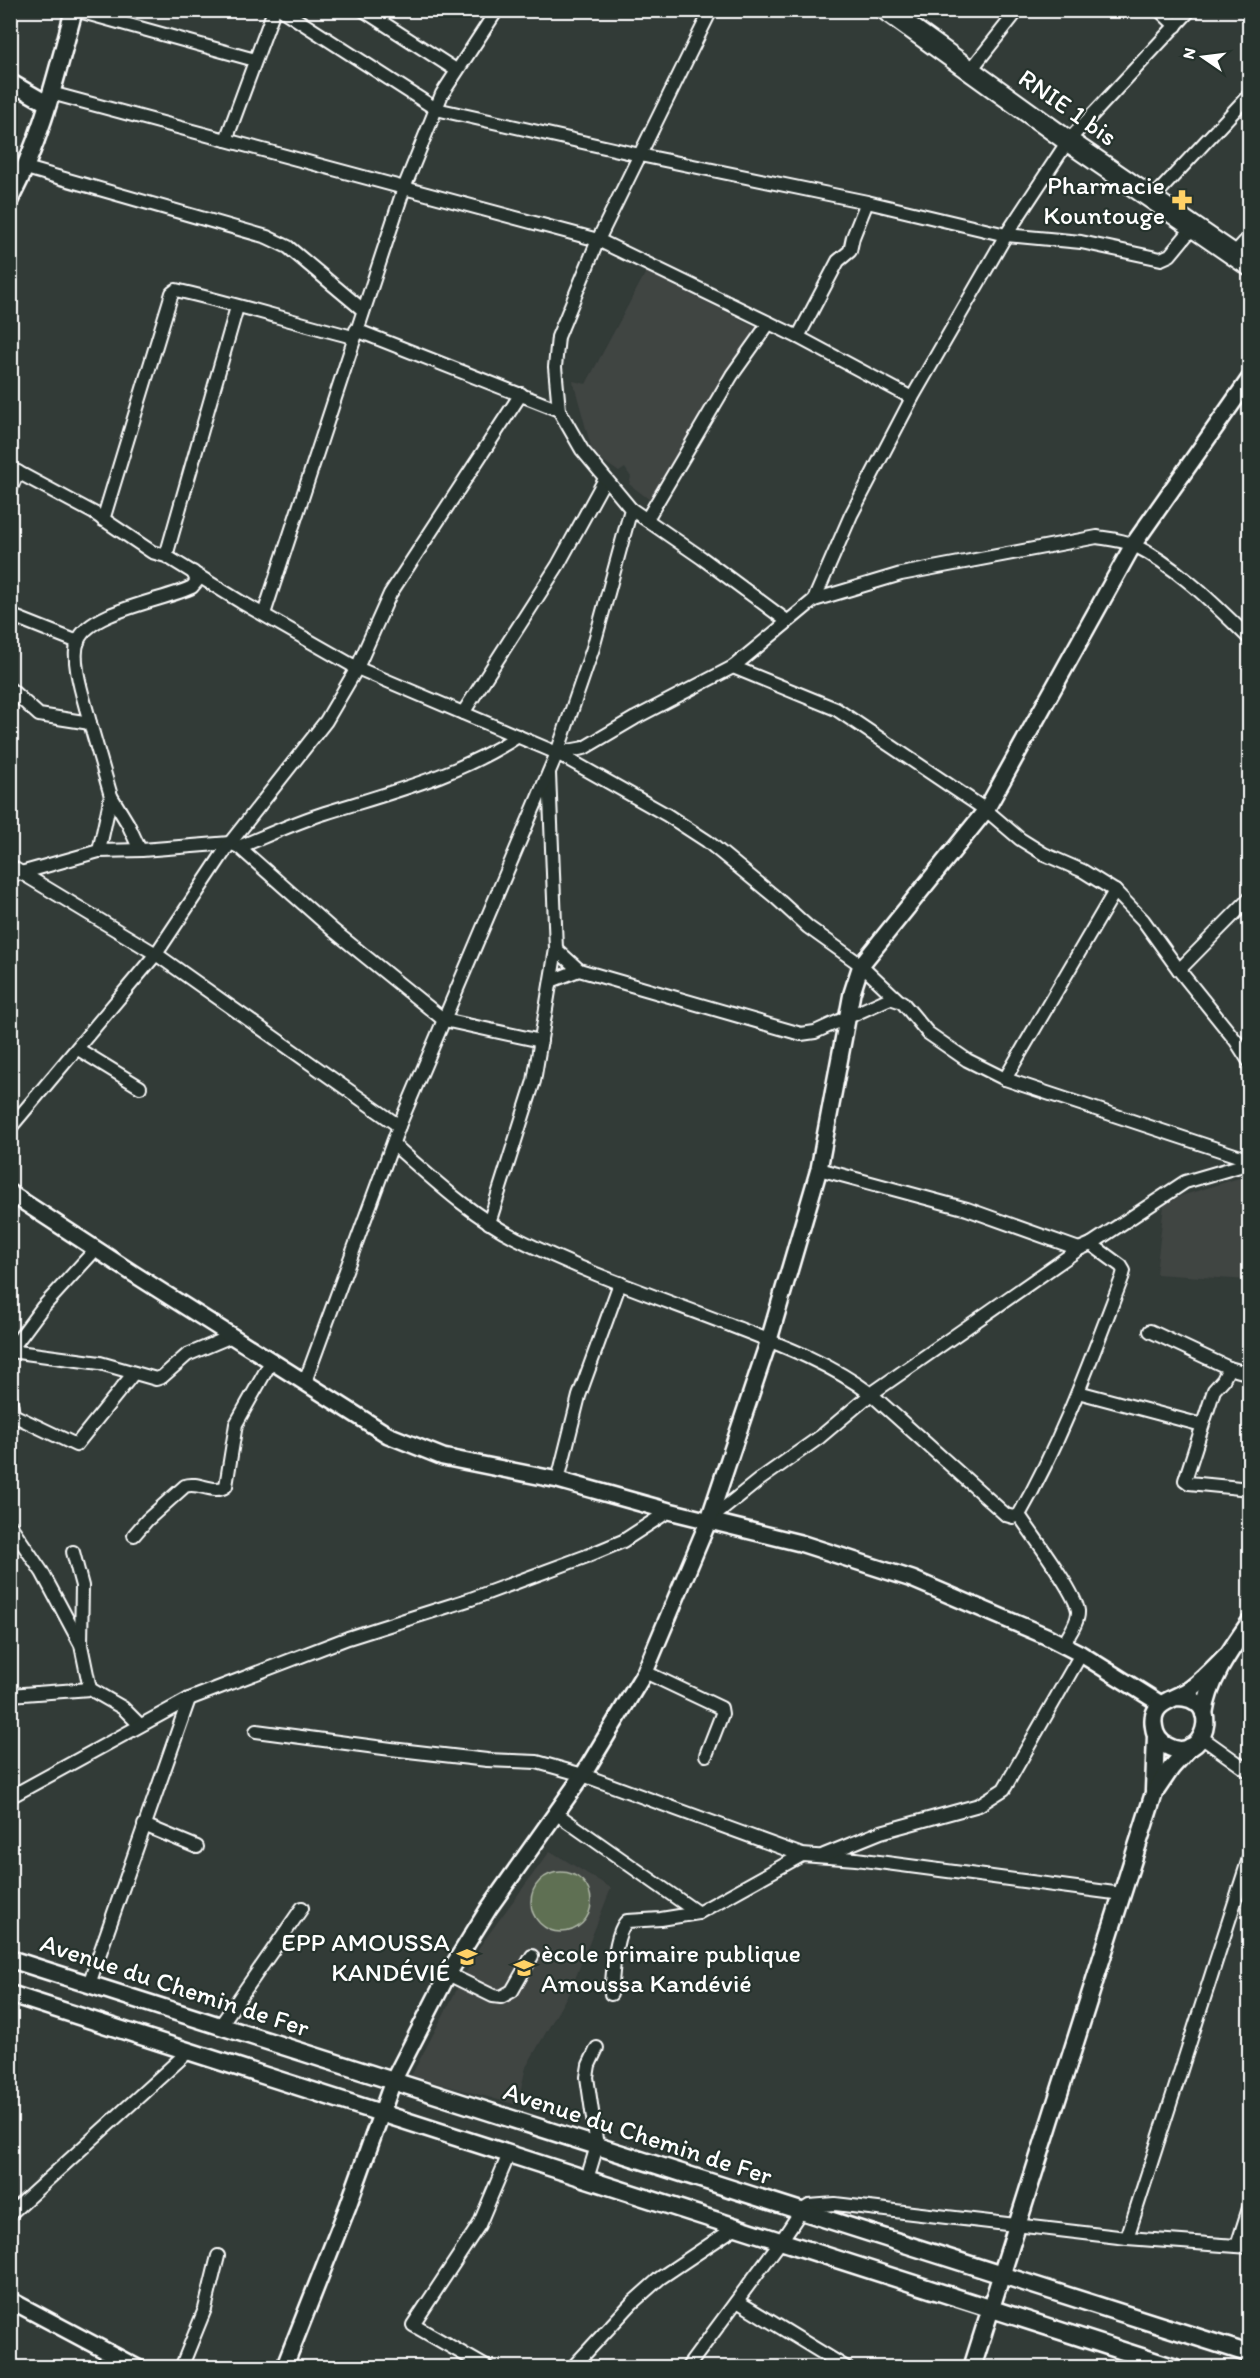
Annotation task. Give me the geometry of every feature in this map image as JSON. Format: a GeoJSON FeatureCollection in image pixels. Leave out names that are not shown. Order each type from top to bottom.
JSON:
{"type":"FeatureCollection","features":[{"type":"Feature","properties":{"kind":"main road"},"geometry":{"type":"LineString","coordinates":[[10,199],[39,136],[75,10]]}},
{"type":"Feature","properties":{"kind":"main road","name":"RNIE 1 bis"},"geometry":{"type":"LineString","coordinates":[[886,10],[1068,141],[1241,260]]}},
{"type":"Feature","properties":{"kind":"main road"},"geometry":{"type":"LineString","coordinates":[[1204,1714],[1210,1687],[1226,1656],[1250,1622]]}},
{"type":"Feature","properties":{"kind":"main road"},"geometry":{"type":"LineString","coordinates":[[1154,1794],[1156,1735],[1153,1721],[1161,1704],[1193,1687],[1226,1656]]}},
{"type":"Feature","properties":{"kind":"main road"},"geometry":{"type":"LineString","coordinates":[[972,2367],[1154,1794],[1171,1768],[1196,1742],[1206,1725],[1200,1706],[1192,1700],[1177,1697]]}},
{"type":"Feature","properties":{"kind":"main road"},"geometry":{"type":"LineString","coordinates":[[1156,1735],[1171,1748],[1180,1749],[1196,1742]]}},
{"type":"Feature","properties":{"kind":"main road","name":"Avenue du Chemin de Fer"},"geometry":{"type":"LineString","coordinates":[[10,1959],[1250,2355]]}},
{"type":"Feature","properties":{"kind":"main road"},"geometry":{"type":"LineString","coordinates":[[10,1994],[1176,2367]]}},
{"type":"Feature","properties":{"kind":"street"},"geometry":{"type":"LineString","coordinates":[[75,10],[255,60]]}},
{"type":"Feature","properties":{"kind":"street"},"geometry":{"type":"LineString","coordinates":[[226,140],[274,10]]}},
{"type":"Feature","properties":{"kind":"street"},"geometry":{"type":"LineString","coordinates":[[282,10],[436,109],[640,155],[867,202],[1006,235],[1081,242],[1161,259],[1170,255],[1194,226]]}},
{"type":"Feature","properties":{"kind":"street"},"geometry":{"type":"LineString","coordinates":[[363,10],[456,70]]}},
{"type":"Feature","properties":{"kind":"street"},"geometry":{"type":"LineString","coordinates":[[264,614],[404,188],[436,109],[456,70],[497,10]]}},
{"type":"Feature","properties":{"kind":"street"},"geometry":{"type":"LineString","coordinates":[[711,10],[598,240],[558,337],[555,367],[559,410],[582,450],[631,509],[787,621]]}},
{"type":"Feature","properties":{"kind":"street"},"geometry":{"type":"LineString","coordinates":[[970,71],[1018,10]]}},
{"type":"Feature","properties":{"kind":"street"},"geometry":{"type":"LineString","coordinates":[[1159,10],[1176,26]]}},
{"type":"Feature","properties":{"kind":"street"},"geometry":{"type":"LineString","coordinates":[[814,600],[851,515],[912,398],[1006,235],[1068,141],[1190,10]]}},
{"type":"Feature","properties":{"kind":"street"},"geometry":{"type":"LineString","coordinates":[[10,82],[49,98],[226,140],[598,240],[798,337],[912,398]]}},
{"type":"Feature","properties":{"kind":"street"},"geometry":{"type":"LineString","coordinates":[[1153,198],[1250,94]]}},
{"type":"Feature","properties":{"kind":"street"},"geometry":{"type":"LineString","coordinates":[[26,168],[267,237],[288,247],[363,310]]}},
{"type":"Feature","properties":{"kind":"street"},"geometry":{"type":"LineString","coordinates":[[798,337],[838,261],[850,251],[867,202]]}},
{"type":"Feature","properties":{"kind":"street"},"geometry":{"type":"LineString","coordinates":[[1241,260],[1250,236]]}},
{"type":"Feature","properties":{"kind":"street"},"geometry":{"type":"LineString","coordinates":[[104,520],[170,296],[176,291],[355,334],[559,410]]}},
{"type":"Feature","properties":{"kind":"street"},"geometry":{"type":"LineString","coordinates":[[166,556],[237,307]]}},
{"type":"Feature","properties":{"kind":"street"},"geometry":{"type":"LineString","coordinates":[[647,519],[732,375],[769,323]]}},
{"type":"Feature","properties":{"kind":"street"},"geometry":{"type":"LineString","coordinates":[[284,2367],[348,2206],[393,2081],[448,1974],[489,1908],[583,1775],[645,1672],[708,1522],[769,1340],[819,1169],[852,993],[861,965],[986,810],[1133,545],[1250,378]]}},
{"type":"Feature","properties":{"kind":"street"},"geometry":{"type":"LineString","coordinates":[[10,1128],[156,954],[327,721],[357,668],[390,594],[521,394]]}},
{"type":"Feature","properties":{"kind":"street"},"geometry":{"type":"LineString","coordinates":[[10,490],[14,470],[104,520],[152,552],[166,556],[357,668],[557,753],[690,829],[774,896],[808,927],[861,965],[902,1002],[928,1033],[967,1060],[1005,1079],[1250,1162]]}},
{"type":"Feature","properties":{"kind":"street"},"geometry":{"type":"LineString","coordinates":[[463,713],[558,565],[605,480]]}},
{"type":"Feature","properties":{"kind":"street"},"geometry":{"type":"LineString","coordinates":[[305,1382],[399,1126],[557,753],[593,648],[631,509]]}},
{"type":"Feature","properties":{"kind":"street"},"geometry":{"type":"LineString","coordinates":[[557,753],[584,748],[635,718],[733,667],[814,600],[902,574],[1097,537],[1116,539],[1133,545],[1162,563],[1207,598],[1250,639]]}},
{"type":"Feature","properties":{"kind":"street"},"geometry":{"type":"LineString","coordinates":[[140,850],[111,796],[79,681],[78,642],[86,630],[105,618],[192,587],[197,581],[193,572]]}},
{"type":"Feature","properties":{"kind":"street"},"geometry":{"type":"LineString","coordinates":[[10,615],[78,642]]}},
{"type":"Feature","properties":{"kind":"street"},"geometry":{"type":"LineString","coordinates":[[733,667],[836,709],[986,810],[1020,839],[1044,854],[1083,871],[1115,891],[1143,920],[1179,970],[1236,1041],[1250,1063]]}},
{"type":"Feature","properties":{"kind":"street"},"geometry":{"type":"LineString","coordinates":[[10,689],[39,715],[90,723]]}},
{"type":"Feature","properties":{"kind":"street"},"geometry":{"type":"LineString","coordinates":[[14,871],[31,872],[99,851],[235,845],[414,786],[494,753],[518,736]]}},
{"type":"Feature","properties":{"kind":"street"},"geometry":{"type":"LineString","coordinates":[[489,1223],[534,1081],[556,949],[549,772]]}},
{"type":"Feature","properties":{"kind":"street"},"geometry":{"type":"LineString","coordinates":[[99,851],[111,796]]}},
{"type":"Feature","properties":{"kind":"street"},"geometry":{"type":"LineString","coordinates":[[235,845],[334,932],[444,1020],[541,1041]]}},
{"type":"Feature","properties":{"kind":"street"},"geometry":{"type":"LineString","coordinates":[[14,871],[156,954],[399,1126]]}},
{"type":"Feature","properties":{"kind":"street"},"geometry":{"type":"LineString","coordinates":[[1005,1079],[1115,891]]}},
{"type":"Feature","properties":{"kind":"street"},"geometry":{"type":"LineString","coordinates":[[1179,970],[1249,899]]}},
{"type":"Feature","properties":{"kind":"street"},"geometry":{"type":"LineString","coordinates":[[556,949],[579,970],[801,1034],[815,1032],[890,998],[897,999]]}},
{"type":"Feature","properties":{"kind":"street"},"geometry":{"type":"LineString","coordinates":[[551,981],[579,970]]}},
{"type":"Feature","properties":{"kind":"street"},"geometry":{"type":"LineString","coordinates":[[78,1049],[140,1087]]}},
{"type":"Feature","properties":{"kind":"street"},"geometry":{"type":"LineString","coordinates":[[393,1144],[463,1205],[516,1238],[620,1282],[769,1340],[851,1379],[871,1394],[1006,1515],[1013,1517],[1019,1515],[1041,1475],[1100,1338],[1124,1271],[1121,1266],[1091,1244]]}},
{"type":"Feature","properties":{"kind":"street"},"geometry":{"type":"LineString","coordinates":[[708,1522],[759,1480],[820,1437],[871,1394],[1079,1249],[1091,1244],[1185,1182],[1250,1162]]}},
{"type":"Feature","properties":{"kind":"street"},"geometry":{"type":"LineString","coordinates":[[819,1169],[968,1209],[1079,1249]]}},
{"type":"Feature","properties":{"kind":"street"},"geometry":{"type":"LineString","coordinates":[[10,1192],[365,1422],[414,1446],[470,1464],[558,1480],[669,1512],[800,1543],[912,1579],[1026,1627],[1081,1654],[1161,1704]]}},
{"type":"Feature","properties":{"kind":"street"},"geometry":{"type":"LineString","coordinates":[[96,1249],[42,1308],[10,1351],[92,1362],[150,1378],[162,1377],[187,1355],[232,1336]]}},
{"type":"Feature","properties":{"kind":"street"},"geometry":{"type":"LineString","coordinates":[[558,1480],[579,1396],[620,1282]]}},
{"type":"Feature","properties":{"kind":"street"},"geometry":{"type":"LineString","coordinates":[[1150,1331],[1229,1368],[1250,1374]]}},
{"type":"Feature","properties":{"kind":"street"},"geometry":{"type":"LineString","coordinates":[[134,1535],[147,1520],[185,1486],[192,1484],[216,1490],[226,1486],[236,1424],[272,1360]]}},
{"type":"Feature","properties":{"kind":"street"},"geometry":{"type":"LineString","coordinates":[[1229,1368],[1223,1380],[1214,1390],[1185,1480],[1189,1483],[1250,1489]]}},
{"type":"Feature","properties":{"kind":"street"},"geometry":{"type":"LineString","coordinates":[[10,1395],[12,1419],[76,1445],[134,1374]]}},
{"type":"Feature","properties":{"kind":"street"},"geometry":{"type":"LineString","coordinates":[[1078,1392],[1202,1425]]}},
{"type":"Feature","properties":{"kind":"street"},"geometry":{"type":"LineString","coordinates":[[10,1797],[189,1699],[348,1638],[471,1599],[587,1556],[623,1541],[669,1512]]}},
{"type":"Feature","properties":{"kind":"street"},"geometry":{"type":"LineString","coordinates":[[1019,1515],[1066,1585],[1076,1604],[1077,1618],[1063,1645]]}},
{"type":"Feature","properties":{"kind":"street"},"geometry":{"type":"LineString","coordinates":[[10,1525],[42,1572],[81,1645]]}},
{"type":"Feature","properties":{"kind":"street"},"geometry":{"type":"LineString","coordinates":[[74,1552],[82,1586],[81,1645],[90,1689]]}},
{"type":"Feature","properties":{"kind":"street"},"geometry":{"type":"LineString","coordinates":[[823,1855],[881,1832],[980,1804],[1004,1790],[1081,1654]]}},
{"type":"Feature","properties":{"kind":"street"},"geometry":{"type":"LineString","coordinates":[[645,1672],[721,1708],[722,1714],[706,1755]]}},
{"type":"Feature","properties":{"kind":"street"},"geometry":{"type":"LineString","coordinates":[[10,1695],[90,1689],[123,1708],[140,1724]]}},
{"type":"Feature","properties":{"kind":"street"},"geometry":{"type":"LineString","coordinates":[[88,1984],[189,1699]]}},
{"type":"Feature","properties":{"kind":"street"},"geometry":{"type":"LineString","coordinates":[[256,1731],[487,1760],[537,1762],[583,1775],[802,1855],[823,1855],[1122,1894]]}},
{"type":"Feature","properties":{"kind":"street"},"geometry":{"type":"LineString","coordinates":[[1196,1742],[1250,1772]]}},
{"type":"Feature","properties":{"kind":"street"},"geometry":{"type":"LineString","coordinates":[[557,1814],[698,1912]]}},
{"type":"Feature","properties":{"kind":"street"},"geometry":{"type":"LineString","coordinates":[[144,1825],[197,1847]]}},
{"type":"Feature","properties":{"kind":"street"},"geometry":{"type":"LineString","coordinates":[[610,1994],[619,1936],[627,1921],[661,1919],[698,1912],[802,1855]]}},
{"type":"Feature","properties":{"kind":"street"},"geometry":{"type":"LineString","coordinates":[[1127,2238],[1250,1855]]}},
{"type":"Feature","properties":{"kind":"street"},"geometry":{"type":"LineString","coordinates":[[220,2026],[302,1908]]}},
{"type":"Feature","properties":{"kind":"street"},"geometry":{"type":"LineString","coordinates":[[448,1974],[493,1996],[501,1997],[512,1991],[532,1956]]}},
{"type":"Feature","properties":{"kind":"street"},"geometry":{"type":"LineString","coordinates":[[587,2179],[597,2146],[588,2077],[589,2065],[597,2048]]}},
{"type":"Feature","properties":{"kind":"street"},"geometry":{"type":"LineString","coordinates":[[10,2214],[189,2051]]}},
{"type":"Feature","properties":{"kind":"street"},"geometry":{"type":"LineString","coordinates":[[488,2367],[413,2325],[479,2225],[509,2154]]}},
{"type":"Feature","properties":{"kind":"street"},"geometry":{"type":"LineString","coordinates":[[687,2367],[801,2211],[809,2206],[835,2204],[1127,2238],[1243,2246],[1250,2205]]}},
{"type":"Feature","properties":{"kind":"street"},"geometry":{"type":"LineString","coordinates":[[572,2367],[632,2303],[660,2278],[736,2227]]}},
{"type":"Feature","properties":{"kind":"street"},"geometry":{"type":"LineString","coordinates":[[181,2367],[205,2310],[218,2256]]}},
{"type":"Feature","properties":{"kind":"street"},"geometry":{"type":"LineString","coordinates":[[10,2300],[138,2367]]}},
{"type":"Feature","properties":{"kind":"street"},"geometry":{"type":"LineString","coordinates":[[737,2301],[842,2366]]}},
{"type":"Feature","properties":{"kind":"shaded area"},"geometry":{"type":"Polygon","coordinates":[[[646,272],[756,327],[650,500],[629,484],[631,477],[625,468],[619,472],[593,454],[573,381],[586,384],[646,272]]]}},
{"type":"Feature","properties":{"kind":"shaded area"},"geometry":{"type":"Polygon","coordinates":[[[1249,1175],[1249,1280],[1156,1274],[1164,1205],[1181,1196],[1249,1175]]]}},
{"type":"Feature","properties":{"kind":"shaded area","name":"ècole primaire publique Amoussa Kandévié"},"geometry":{"type":"Polygon","coordinates":[[[550,1851],[611,1888],[571,1989],[526,2067],[517,2105],[411,2076],[480,1946],[550,1851]]]}},
{"type":"Feature","properties":{"kind":"green space"},"geometry":{"type":"Polygon","coordinates":[[[555,1872],[567,1872],[578,1877],[586,1885],[591,1902],[589,1914],[578,1927],[567,1932],[555,1932],[544,1927],[536,1919],[531,1908],[531,1896],[536,1885],[544,1877],[555,1872]]]}},
{"type":"Feature","properties":{"kind":"waterway"},"geometry":{"type":"LineString","coordinates":[[1180,2362],[1196,2368]]}},
{"type":"Feature","properties":{"kind":"place","name":"Pharmacie Kountouge"},"geometry":{"type":"Point","coordinates":[1182,200]}},
{"type":"Feature","properties":{"kind":"place","name":"EPP AMOUSSA KANDÉVIÉ"},"geometry":{"type":"Point","coordinates":[467,1957]}},
{"type":"Feature","properties":{"kind":"place","name":"ècole primaire publique Amoussa Kandévié"},"geometry":{"type":"Point","coordinates":[524,1968]}}]}
